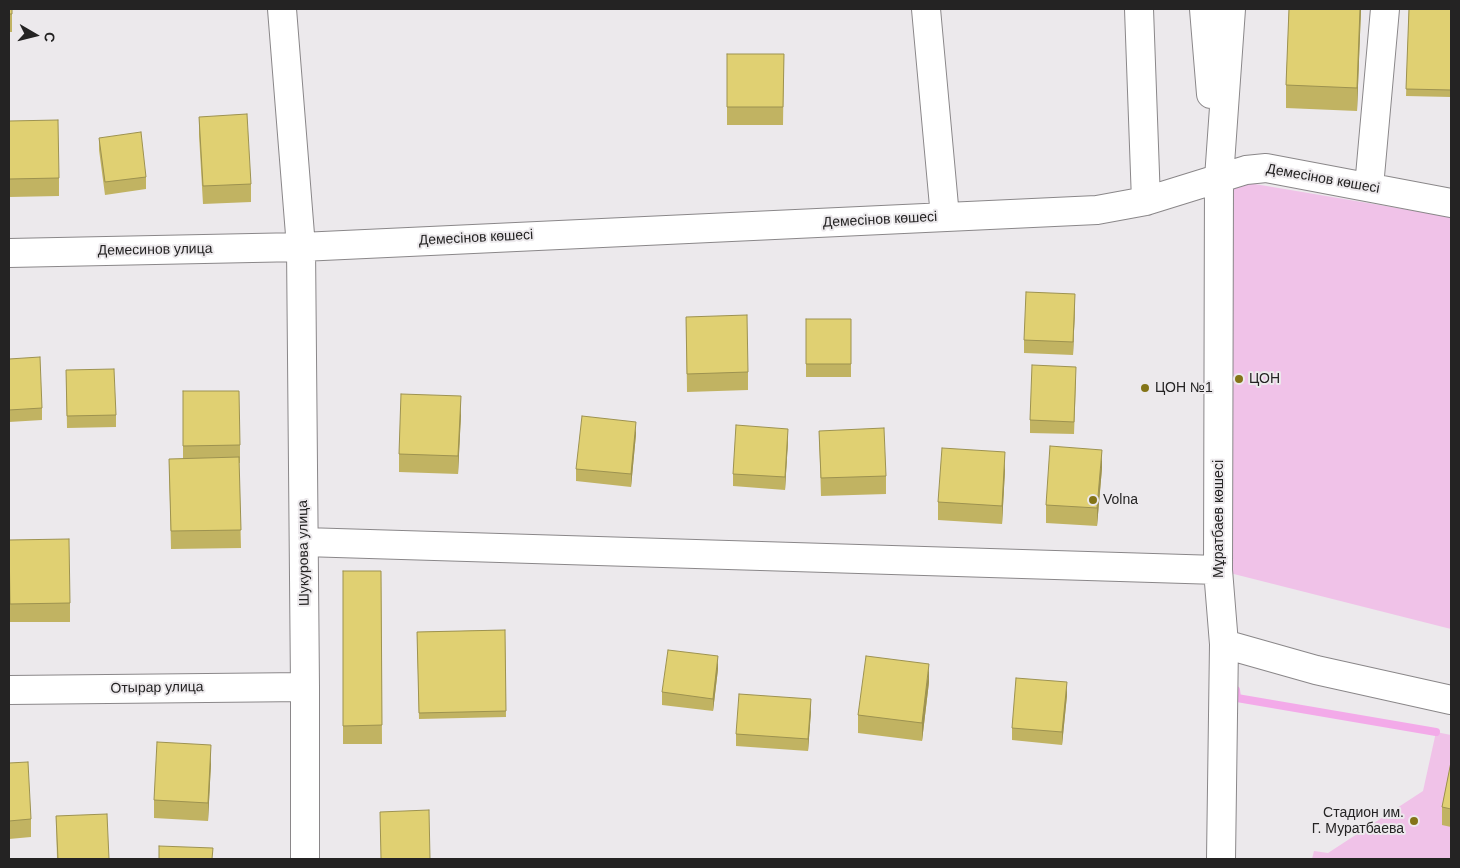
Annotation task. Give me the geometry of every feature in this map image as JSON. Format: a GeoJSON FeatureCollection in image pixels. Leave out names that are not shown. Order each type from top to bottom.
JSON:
{"type":"FeatureCollection","features":[{"type":"Feature","properties":{"kind":"street","name":"Шукурова улица"},"geometry":{"type":"LineString","coordinates":[[282,9],[301,247],[305,859]]}},
{"type":"Feature","properties":{"kind":"street"},"geometry":{"type":"LineString","coordinates":[[926,9],[946,217]]}},
{"type":"Feature","properties":{"kind":"street"},"geometry":{"type":"LineString","coordinates":[[1140,9],[1146,202]]}},
{"type":"Feature","properties":{"kind":"street"},"geometry":{"type":"LineString","coordinates":[[1204,9],[1219,178]]}},
{"type":"Feature","properties":{"kind":"street"},"geometry":{"type":"LineString","coordinates":[[1219,178],[1231,9]]}},
{"type":"Feature","properties":{"kind":"street"},"geometry":{"type":"LineString","coordinates":[[1369,187],[1385,9]]}},
{"type":"Feature","properties":{"kind":"street","name":"Демесінов көшесі"},"geometry":{"type":"LineString","coordinates":[[301,247],[1097,210],[1146,202],[1246,170],[1266,168],[1451,203]]}},
{"type":"Feature","properties":{"kind":"street","name":"Мұратбаев көшесі"},"geometry":{"type":"LineString","coordinates":[[1219,178],[1218,570],[1224,644],[1221,859]]}},
{"type":"Feature","properties":{"kind":"street","name":"Демесинов улица"},"geometry":{"type":"LineString","coordinates":[[9,253],[301,247]]}},
{"type":"Feature","properties":{"kind":"street"},"geometry":{"type":"LineString","coordinates":[[304,542],[1218,570]]}},
{"type":"Feature","properties":{"kind":"street"},"geometry":{"type":"LineString","coordinates":[[1224,644],[1316,670],[1451,700]]}},
{"type":"Feature","properties":{"kind":"street","name":"Отырар улица"},"geometry":{"type":"LineString","coordinates":[[9,690],[305,687]]}},
{"type":"Feature","properties":{"kind":"shaded area"},"geometry":{"type":"Polygon","coordinates":[[[1219,178],[1451,217],[1451,629],[1218,570],[1219,178]]]}},
{"type":"Feature","properties":{"kind":"shaded area","name":"Стадион им. Г. Муратбаева"},"geometry":{"type":"Polygon","coordinates":[[[1436,732],[1451,735],[1451,859],[1312,859],[1314,851],[1328,853],[1423,791],[1436,732]]]}},
{"type":"Feature","properties":{"kind":"building"},"geometry":{"type":"Polygon","coordinates":[[[1289,9],[1360,9],[1357,88],[1286,85],[1289,9]]]}},
{"type":"Feature","properties":{"kind":"building"},"geometry":{"type":"Polygon","coordinates":[[[1409,9],[1451,9],[1451,90],[1406,89],[1409,9]]]}},
{"type":"Feature","properties":{"kind":"building"},"geometry":{"type":"Polygon","coordinates":[[[727,54],[784,54],[783,107],[727,107],[727,54]]]}},
{"type":"Feature","properties":{"kind":"building"},"geometry":{"type":"Polygon","coordinates":[[[247,114],[251,184],[203,186],[199,117],[247,114]]]}},
{"type":"Feature","properties":{"kind":"building"},"geometry":{"type":"Polygon","coordinates":[[[58,120],[59,178],[9,179],[9,121],[58,120]]]}},
{"type":"Feature","properties":{"kind":"building"},"geometry":{"type":"Polygon","coordinates":[[[141,132],[146,177],[105,182],[99,138],[141,132]]]}},
{"type":"Feature","properties":{"kind":"building"},"geometry":{"type":"Polygon","coordinates":[[[1026,292],[1075,294],[1073,342],[1024,340],[1026,292]]]}},
{"type":"Feature","properties":{"kind":"building"},"geometry":{"type":"Polygon","coordinates":[[[747,315],[748,372],[687,374],[686,317],[747,315]]]}},
{"type":"Feature","properties":{"kind":"building"},"geometry":{"type":"Polygon","coordinates":[[[806,319],[851,319],[851,364],[806,364],[806,319]]]}},
{"type":"Feature","properties":{"kind":"building"},"geometry":{"type":"Polygon","coordinates":[[[40,357],[42,408],[9,410],[9,359],[40,357]]]}},
{"type":"Feature","properties":{"kind":"building"},"geometry":{"type":"Polygon","coordinates":[[[1032,365],[1076,367],[1074,422],[1030,420],[1032,365]]]}},
{"type":"Feature","properties":{"kind":"building"},"geometry":{"type":"Polygon","coordinates":[[[114,369],[116,415],[67,416],[66,370],[114,369]]]}},
{"type":"Feature","properties":{"kind":"building"},"geometry":{"type":"Polygon","coordinates":[[[183,391],[239,391],[240,445],[183,446],[183,391]]]}},
{"type":"Feature","properties":{"kind":"building"},"geometry":{"type":"Polygon","coordinates":[[[401,394],[461,396],[458,456],[399,454],[401,394]]]}},
{"type":"Feature","properties":{"kind":"building"},"geometry":{"type":"Polygon","coordinates":[[[582,416],[636,422],[631,474],[576,469],[582,416]]]}},
{"type":"Feature","properties":{"kind":"building"},"geometry":{"type":"Polygon","coordinates":[[[736,425],[788,429],[785,477],[733,474],[736,425]]]}},
{"type":"Feature","properties":{"kind":"building"},"geometry":{"type":"Polygon","coordinates":[[[884,428],[886,476],[821,478],[819,431],[884,428]]]}},
{"type":"Feature","properties":{"kind":"building"},"geometry":{"type":"Polygon","coordinates":[[[1050,446],[1102,450],[1097,508],[1046,505],[1050,446]]]}},
{"type":"Feature","properties":{"kind":"building"},"geometry":{"type":"Polygon","coordinates":[[[942,448],[1005,452],[1002,506],[938,502],[942,448]]]}},
{"type":"Feature","properties":{"kind":"building"},"geometry":{"type":"Polygon","coordinates":[[[239,457],[241,530],[171,531],[169,459],[239,457]]]}},
{"type":"Feature","properties":{"kind":"building"},"geometry":{"type":"Polygon","coordinates":[[[69,539],[70,603],[10,604],[9,540],[69,539]]]}},
{"type":"Feature","properties":{"kind":"building"},"geometry":{"type":"Polygon","coordinates":[[[343,571],[381,571],[382,725],[343,726],[343,571]]]}},
{"type":"Feature","properties":{"kind":"building"},"geometry":{"type":"Polygon","coordinates":[[[505,630],[506,711],[419,713],[417,632],[505,630]]]}},
{"type":"Feature","properties":{"kind":"building"},"geometry":{"type":"Polygon","coordinates":[[[668,650],[718,656],[713,699],[662,692],[668,650]]]}},
{"type":"Feature","properties":{"kind":"building"},"geometry":{"type":"Polygon","coordinates":[[[866,656],[929,664],[922,723],[858,715],[866,656]]]}},
{"type":"Feature","properties":{"kind":"building"},"geometry":{"type":"Polygon","coordinates":[[[1016,678],[1067,682],[1062,732],[1012,728],[1016,678]]]}},
{"type":"Feature","properties":{"kind":"building"},"geometry":{"type":"Polygon","coordinates":[[[739,694],[811,699],[808,739],[736,734],[739,694]]]}},
{"type":"Feature","properties":{"kind":"building"},"geometry":{"type":"Polygon","coordinates":[[[157,742],[211,745],[208,803],[154,800],[157,742]]]}},
{"type":"Feature","properties":{"kind":"building"},"geometry":{"type":"Polygon","coordinates":[[[28,762],[31,819],[9,821],[9,763],[28,762]]]}},
{"type":"Feature","properties":{"kind":"building"},"geometry":{"type":"Polygon","coordinates":[[[1451,762],[1451,809],[1442,807],[1451,762]]]}},
{"type":"Feature","properties":{"kind":"building"},"geometry":{"type":"Polygon","coordinates":[[[429,810],[430,859],[381,859],[380,812],[429,810]]]}},
{"type":"Feature","properties":{"kind":"building"},"geometry":{"type":"Polygon","coordinates":[[[107,814],[109,859],[58,859],[56,816],[107,814]]]}},
{"type":"Feature","properties":{"kind":"building"},"geometry":{"type":"Polygon","coordinates":[[[159,846],[213,848],[212,859],[159,859],[159,846]]]}},
{"type":"Feature","properties":{"kind":"waterway"},"geometry":{"type":"LineString","coordinates":[[1236,690],[1237,698],[1436,732]]}},
{"type":"Feature","properties":{"kind":"place","name":"ЦОН"},"geometry":{"type":"Point","coordinates":[1239,379]}},
{"type":"Feature","properties":{"kind":"place","name":"ЦОН №1"},"geometry":{"type":"Point","coordinates":[1145,388]}},
{"type":"Feature","properties":{"kind":"place","name":"Volna"},"geometry":{"type":"Point","coordinates":[1093,500]}},
{"type":"Feature","properties":{"kind":"place","name":"Стадион им. Г. Муратбаева"},"geometry":{"type":"Point","coordinates":[1414,821]}}]}
